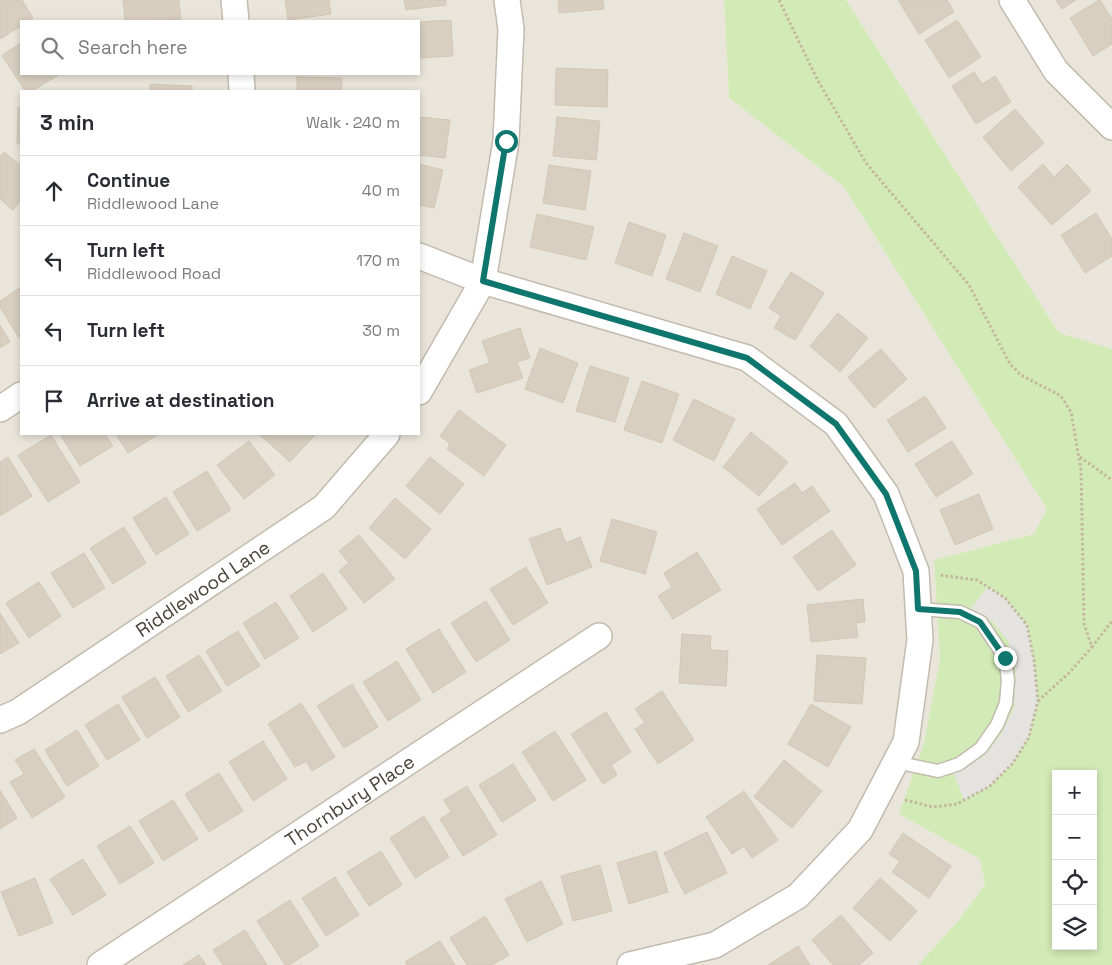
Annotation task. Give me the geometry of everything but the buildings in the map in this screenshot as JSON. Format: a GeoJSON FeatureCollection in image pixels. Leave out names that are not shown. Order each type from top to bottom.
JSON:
{"type":"FeatureCollection","features":[{"type":"Feature","properties":{"kind":"street"},"geometry":{"type":"LineString","coordinates":[[234,0],[236,20]]}},
{"type":"Feature","properties":{"kind":"street"},"geometry":{"type":"LineString","coordinates":[[420,390],[483,281],[506,141],[510,29],[507,0]]}},
{"type":"Feature","properties":{"kind":"street"},"geometry":{"type":"LineString","coordinates":[[1012,0],[1056,71],[1112,127]]}},
{"type":"Feature","properties":{"kind":"street"},"geometry":{"type":"LineString","coordinates":[[241,75],[242,90]]}},
{"type":"Feature","properties":{"kind":"street"},"geometry":{"type":"LineString","coordinates":[[420,256],[483,281],[747,358],[836,424],[886,494],[916,571],[920,640],[906,742],[860,830],[798,896],[715,945],[630,965]]}},
{"type":"Feature","properties":{"kind":"street"},"geometry":{"type":"LineString","coordinates":[[0,409],[20,396]]}},
{"type":"Feature","properties":{"kind":"street","name":"Riddlewood Lane"},"geometry":{"type":"LineString","coordinates":[[0,720],[18,712],[324,506],[386,435]]}},
{"type":"Feature","properties":{"kind":"street","name":"Thornbury Place"},"geometry":{"type":"LineString","coordinates":[[100,965],[599,636]]}},
{"type":"Feature","properties":{"kind":"lane"},"geometry":{"type":"LineString","coordinates":[[895,762],[938,771],[959,764],[981,748],[997,725],[1006,703],[1008,680],[1005,658],[980,622],[960,612],[918,609]]}},
{"type":"Feature","properties":{"kind":"path"},"geometry":{"type":"LineString","coordinates":[[779,0],[817,79],[866,163],[969,285],[1010,364],[1020,374],[1061,396],[1071,412],[1081,470],[1084,624],[1092,647]]}},
{"type":"Feature","properties":{"kind":"path"},"geometry":{"type":"LineString","coordinates":[[1079,457],[1112,480]]}},
{"type":"Feature","properties":{"kind":"path"},"geometry":{"type":"LineString","coordinates":[[1038,701],[1069,673],[1112,621]]}},
{"type":"Feature","properties":{"kind":"shaded area"},"geometry":{"type":"Polygon","coordinates":[[[0,0],[724,0],[729,98],[844,187],[1047,509],[1034,534],[934,560],[940,659],[924,743],[899,814],[980,859],[985,884],[959,920],[918,965],[0,965],[0,0]]]}},
{"type":"Feature","properties":{"kind":"shaded area"},"geometry":{"type":"Polygon","coordinates":[[[846,0],[1112,0],[1112,349],[1059,333],[846,0]]]}},
{"type":"Feature","properties":{"kind":"shaded area"},"geometry":{"type":"Polygon","coordinates":[[[988,587],[1005,598],[1027,625],[1034,660],[1038,701],[1029,737],[1013,763],[990,786],[964,800],[954,773],[984,756],[1002,733],[1014,708],[1016,672],[1008,641],[993,622],[971,608],[988,587]]]}},
{"type":"Feature","properties":{"kind":"green space"},"geometry":{"type":"Polygon","coordinates":[[[724,0],[846,0],[1059,333],[1112,349],[1112,965],[918,965],[959,920],[985,884],[980,859],[899,814],[924,743],[940,659],[934,560],[1034,534],[1047,509],[844,187],[729,98],[724,0]]]}},
{"type":"Feature","properties":{"kind":"route"},"geometry":{"type":"LineString","coordinates":[[506,141],[483,281],[747,358],[836,424],[886,494],[916,571],[918,609],[960,612],[980,622],[1005,658]]}}]}
